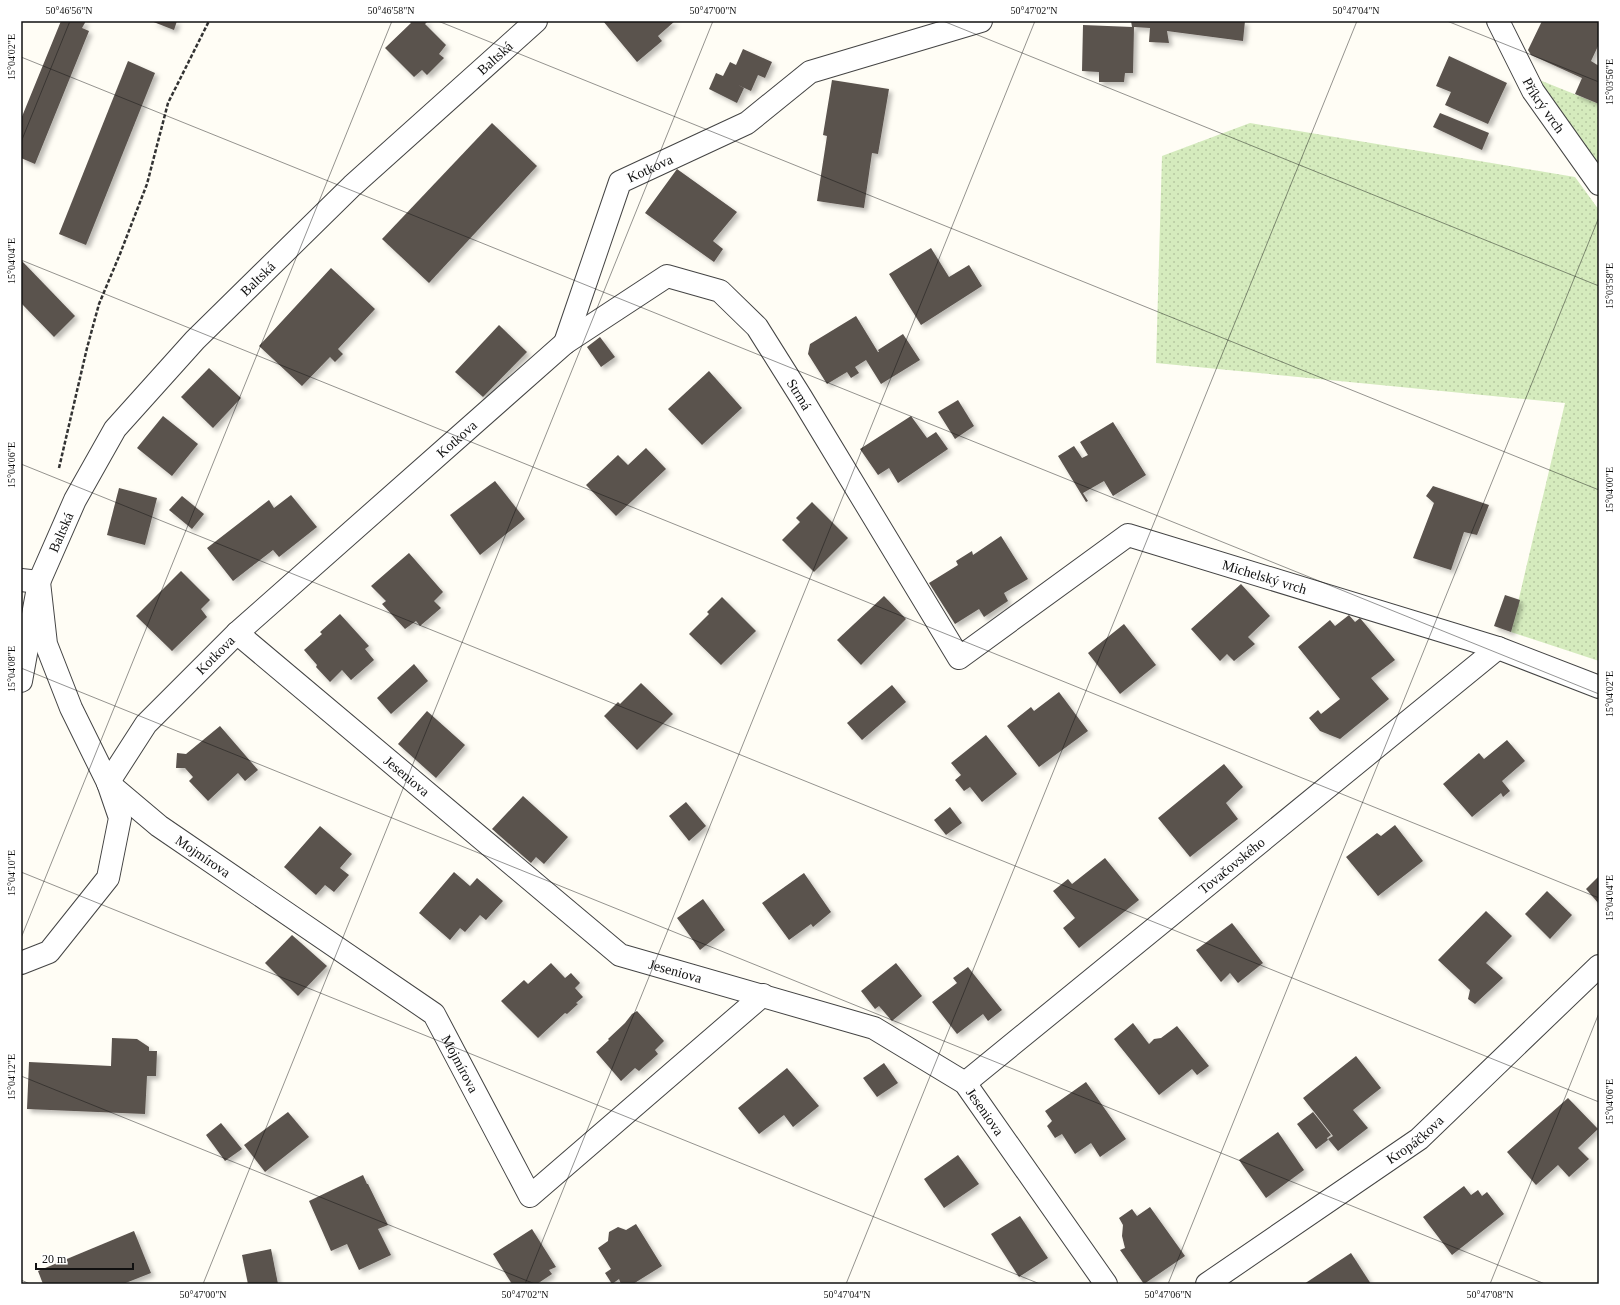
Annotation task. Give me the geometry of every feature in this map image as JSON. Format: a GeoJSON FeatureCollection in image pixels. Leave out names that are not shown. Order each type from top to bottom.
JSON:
{"type":"FeatureCollection","features":[{"type":"Feature","properties":{"kind":"street","name":"Baltská"},"geometry":{"type":"LineString","coordinates":[[21,681],[30,581],[115,429],[195,340],[347,191],[536,21]]}},
{"type":"Feature","properties":{"kind":"street","name":"Kotkova"},"geometry":{"type":"LineString","coordinates":[[108,783],[146,724],[237,633],[565,343],[620,182],[747,123],[810,72],[981,21]]}},
{"type":"Feature","properties":{"kind":"street","name":"Příkrý vrch"},"geometry":{"type":"LineString","coordinates":[[1498,21],[1533,91],[1599,184]]}},
{"type":"Feature","properties":{"kind":"street","name":"Strmá"},"geometry":{"type":"LineString","coordinates":[[565,343],[667,276],[720,291],[757,327],[802,397],[959,658]]}},
{"type":"Feature","properties":{"kind":"street","name":"Michelský vrch"},"geometry":{"type":"LineString","coordinates":[[959,658],[1128,535],[1498,648],[1599,688]]}},
{"type":"Feature","properties":{"kind":"street"},"geometry":{"type":"LineString","coordinates":[[21,963],[49,952],[108,878],[120,818],[108,783],[71,708],[46,644],[30,581]]}},
{"type":"Feature","properties":{"kind":"street","name":"Jeseniova"},"geometry":{"type":"LineString","coordinates":[[237,633],[620,955],[874,1028],[965,1082],[1106,1284]]}},
{"type":"Feature","properties":{"kind":"street","name":"Tovačovského"},"geometry":{"type":"LineString","coordinates":[[965,1082],[1498,648]]}},
{"type":"Feature","properties":{"kind":"street","name":"Mojmírova"},"geometry":{"type":"LineString","coordinates":[[108,783],[159,826],[434,1014],[530,1196],[763,995]]}},
{"type":"Feature","properties":{"kind":"street","name":"Kropáčkova"},"geometry":{"type":"LineString","coordinates":[[1207,1284],[1419,1138],[1599,966]]}},
{"type":"Feature","properties":{"kind":"path"},"geometry":{"type":"LineString","coordinates":[[57,474],[99,304],[147,184],[168,103],[209,21]]}},
{"type":"Feature","properties":{"kind":"green space"},"geometry":{"type":"Polygon","coordinates":[[[1537,79],[1599,104],[1599,171],[1537,79]]]}},
{"type":"Feature","properties":{"kind":"green space"},"geometry":{"type":"Polygon","coordinates":[[[1250,123],[1575,177],[1599,210],[1599,661],[1511,632],[1565,403],[1156,363],[1162,156],[1250,123]]]}},
{"type":"Feature","properties":{"kind":"building"},"geometry":{"type":"Polygon","coordinates":[[[61,21],[86,21],[82,28],[89,31],[35,164],[21,158],[21,119],[61,21]]]}},
{"type":"Feature","properties":{"kind":"building"},"geometry":{"type":"Polygon","coordinates":[[[151,21],[177,21],[174,30],[151,21]]]}},
{"type":"Feature","properties":{"kind":"building"},"geometry":{"type":"Polygon","coordinates":[[[409,21],[428,21],[425,24],[446,45],[439,54],[444,58],[427,75],[422,70],[414,77],[385,48],[411,23],[409,21]]]}},
{"type":"Feature","properties":{"kind":"building"},"geometry":{"type":"Polygon","coordinates":[[[603,21],[675,21],[658,36],[662,41],[637,62],[603,21]]]}},
{"type":"Feature","properties":{"kind":"building"},"geometry":{"type":"Polygon","coordinates":[[[1131,21],[1245,21],[1243,41],[1167,31],[1169,43],[1149,42],[1150,28],[1134,27],[1133,73],[1125,73],[1124,82],[1099,82],[1099,72],[1082,71],[1083,25],[1132,27],[1131,21]]]}},
{"type":"Feature","properties":{"kind":"building"},"geometry":{"type":"Polygon","coordinates":[[[1542,21],[1599,21],[1599,44],[1591,61],[1599,66],[1599,104],[1575,94],[1582,78],[1531,55],[1528,50],[1542,21]]]}},
{"type":"Feature","properties":{"kind":"building"},"geometry":{"type":"Polygon","coordinates":[[[743,49],[772,62],[765,78],[758,75],[751,91],[738,85],[744,88],[737,103],[709,89],[716,73],[723,76],[730,62],[736,65],[743,49]]]}},
{"type":"Feature","properties":{"kind":"building"},"geometry":{"type":"Polygon","coordinates":[[[1449,56],[1507,83],[1488,124],[1445,105],[1451,92],[1436,86],[1449,56]]]}},
{"type":"Feature","properties":{"kind":"building"},"geometry":{"type":"Polygon","coordinates":[[[128,61],[155,73],[86,245],[59,234],[128,61]]]}},
{"type":"Feature","properties":{"kind":"building"},"geometry":{"type":"Polygon","coordinates":[[[832,80],[889,89],[878,154],[872,153],[864,208],[817,201],[827,136],[823,135],[832,80]]]}},
{"type":"Feature","properties":{"kind":"building"},"geometry":{"type":"Polygon","coordinates":[[[1440,113],[1489,133],[1482,150],[1433,127],[1440,113]]]}},
{"type":"Feature","properties":{"kind":"building"},"geometry":{"type":"Polygon","coordinates":[[[492,123],[537,166],[429,283],[382,239],[492,123]]]}},
{"type":"Feature","properties":{"kind":"building"},"geometry":{"type":"Polygon","coordinates":[[[677,169],[737,212],[713,241],[723,249],[714,262],[645,213],[677,169]]]}},
{"type":"Feature","properties":{"kind":"building"},"geometry":{"type":"Polygon","coordinates":[[[931,248],[949,277],[969,265],[982,286],[921,325],[889,274],[931,248]]]}},
{"type":"Feature","properties":{"kind":"building"},"geometry":{"type":"Polygon","coordinates":[[[21,260],[75,316],[54,337],[21,303],[21,260]]]}},
{"type":"Feature","properties":{"kind":"building"},"geometry":{"type":"Polygon","coordinates":[[[331,268],[375,309],[338,349],[343,354],[335,362],[330,357],[302,386],[259,346],[331,268]]]}},
{"type":"Feature","properties":{"kind":"building"},"geometry":{"type":"Polygon","coordinates":[[[856,316],[878,352],[878,350],[903,334],[920,360],[881,384],[866,360],[855,367],[859,373],[851,378],[847,372],[827,384],[808,354],[810,344],[856,316]]]}},
{"type":"Feature","properties":{"kind":"building"},"geometry":{"type":"Polygon","coordinates":[[[499,325],[527,352],[483,397],[455,372],[499,325]]]}},
{"type":"Feature","properties":{"kind":"building"},"geometry":{"type":"Polygon","coordinates":[[[600,337],[615,357],[601,367],[587,347],[600,337]]]}},
{"type":"Feature","properties":{"kind":"building"},"geometry":{"type":"Polygon","coordinates":[[[209,368],[241,398],[213,428],[181,397],[209,368]]]}},
{"type":"Feature","properties":{"kind":"building"},"geometry":{"type":"Polygon","coordinates":[[[709,371],[742,408],[702,445],[668,409],[709,371]]]}},
{"type":"Feature","properties":{"kind":"building"},"geometry":{"type":"Polygon","coordinates":[[[958,400],[974,426],[955,439],[938,412],[958,400]]]}},
{"type":"Feature","properties":{"kind":"building"},"geometry":{"type":"Polygon","coordinates":[[[163,416],[198,444],[172,476],[137,448],[163,416]]]}},
{"type":"Feature","properties":{"kind":"building"},"geometry":{"type":"Polygon","coordinates":[[[911,416],[927,438],[936,432],[948,449],[898,483],[889,468],[878,475],[860,449],[911,416]]]}},
{"type":"Feature","properties":{"kind":"building"},"geometry":{"type":"Polygon","coordinates":[[[1113,422],[1146,475],[1113,496],[1104,481],[1083,493],[1088,501],[1086,502],[1058,456],[1074,446],[1082,458],[1088,455],[1080,442],[1113,422]]]}},
{"type":"Feature","properties":{"kind":"building"},"geometry":{"type":"Polygon","coordinates":[[[646,448],[666,469],[616,516],[586,485],[618,455],[628,465],[646,448]]]}},
{"type":"Feature","properties":{"kind":"building"},"geometry":{"type":"Polygon","coordinates":[[[495,481],[525,519],[480,555],[450,515],[495,481]]]}},
{"type":"Feature","properties":{"kind":"building"},"geometry":{"type":"Polygon","coordinates":[[[1433,486],[1489,505],[1477,535],[1464,532],[1451,570],[1413,558],[1434,503],[1426,496],[1433,486]]]}},
{"type":"Feature","properties":{"kind":"building"},"geometry":{"type":"Polygon","coordinates":[[[119,488],[157,498],[145,545],[107,535],[119,488]]]}},
{"type":"Feature","properties":{"kind":"building"},"geometry":{"type":"Polygon","coordinates":[[[291,495],[317,527],[279,557],[273,550],[233,581],[207,548],[269,500],[274,508],[291,495]]]}},
{"type":"Feature","properties":{"kind":"building"},"geometry":{"type":"Polygon","coordinates":[[[182,496],[204,514],[192,529],[169,510],[182,496]]]}},
{"type":"Feature","properties":{"kind":"building"},"geometry":{"type":"Polygon","coordinates":[[[812,502],[848,538],[814,572],[782,540],[800,522],[796,518],[812,502]]]}},
{"type":"Feature","properties":{"kind":"building"},"geometry":{"type":"Polygon","coordinates":[[[1001,536],[1028,579],[1004,593],[1008,601],[984,617],[979,609],[955,624],[929,583],[958,565],[956,561],[972,551],[973,555],[1001,536]]]}},
{"type":"Feature","properties":{"kind":"building"},"geometry":{"type":"Polygon","coordinates":[[[409,553],[443,592],[434,601],[441,608],[420,626],[416,621],[405,629],[382,604],[386,601],[371,586],[409,553]]]}},
{"type":"Feature","properties":{"kind":"building"},"geometry":{"type":"Polygon","coordinates":[[[181,571],[210,600],[201,609],[207,617],[172,651],[136,616],[181,571]]]}},
{"type":"Feature","properties":{"kind":"building"},"geometry":{"type":"Polygon","coordinates":[[[1241,584],[1270,616],[1248,637],[1255,644],[1234,661],[1227,654],[1220,661],[1191,629],[1241,584]]]}},
{"type":"Feature","properties":{"kind":"building"},"geometry":{"type":"Polygon","coordinates":[[[1505,595],[1520,600],[1511,632],[1494,626],[1505,595]]]}},
{"type":"Feature","properties":{"kind":"building"},"geometry":{"type":"Polygon","coordinates":[[[884,596],[906,619],[861,665],[837,640],[884,596]]]}},
{"type":"Feature","properties":{"kind":"building"},"geometry":{"type":"Polygon","coordinates":[[[722,597],[756,631],[721,665],[689,634],[709,614],[707,612],[722,597]]]}},
{"type":"Feature","properties":{"kind":"building"},"geometry":{"type":"Polygon","coordinates":[[[340,614],[369,646],[365,649],[374,660],[351,680],[342,670],[330,682],[316,667],[317,665],[304,650],[322,634],[320,632],[340,614]]]}},
{"type":"Feature","properties":{"kind":"building"},"geometry":{"type":"Polygon","coordinates":[[[1349,615],[1355,622],[1360,618],[1395,660],[1371,678],[1389,699],[1340,739],[1320,731],[1309,718],[1318,710],[1321,714],[1340,699],[1298,647],[1330,620],[1335,626],[1349,615]]]}},
{"type":"Feature","properties":{"kind":"building"},"geometry":{"type":"Polygon","coordinates":[[[1124,624],[1156,665],[1120,694],[1088,653],[1124,624]]]}},
{"type":"Feature","properties":{"kind":"building"},"geometry":{"type":"Polygon","coordinates":[[[414,664],[428,681],[391,714],[377,698],[414,664]]]}},
{"type":"Feature","properties":{"kind":"building"},"geometry":{"type":"Polygon","coordinates":[[[641,683],[673,714],[637,750],[604,716],[618,702],[620,704],[641,683]]]}},
{"type":"Feature","properties":{"kind":"building"},"geometry":{"type":"Polygon","coordinates":[[[892,685],[906,702],[862,740],[847,723],[892,685]]]}},
{"type":"Feature","properties":{"kind":"building"},"geometry":{"type":"Polygon","coordinates":[[[1059,692],[1088,731],[1039,767],[1007,726],[1031,707],[1034,711],[1059,692]]]}},
{"type":"Feature","properties":{"kind":"building"},"geometry":{"type":"Polygon","coordinates":[[[427,711],[465,745],[436,778],[398,744],[427,711]]]}},
{"type":"Feature","properties":{"kind":"building"},"geometry":{"type":"Polygon","coordinates":[[[220,726],[258,770],[245,781],[238,773],[208,801],[189,781],[193,777],[185,768],[176,768],[177,753],[186,754],[220,726]]]}},
{"type":"Feature","properties":{"kind":"building"},"geometry":{"type":"Polygon","coordinates":[[[986,735],[1017,774],[982,802],[970,787],[964,791],[955,780],[961,775],[951,763],[986,735]]]}},
{"type":"Feature","properties":{"kind":"building"},"geometry":{"type":"Polygon","coordinates":[[[1507,740],[1525,761],[1502,781],[1510,791],[1503,797],[1501,793],[1472,817],[1443,784],[1479,753],[1484,759],[1507,740]]]}},
{"type":"Feature","properties":{"kind":"building"},"geometry":{"type":"Polygon","coordinates":[[[1224,764],[1243,787],[1226,803],[1238,819],[1190,857],[1158,818],[1224,764]]]}},
{"type":"Feature","properties":{"kind":"building"},"geometry":{"type":"Polygon","coordinates":[[[523,796],[568,837],[544,864],[536,857],[531,863],[492,829],[523,796]]]}},
{"type":"Feature","properties":{"kind":"building"},"geometry":{"type":"Polygon","coordinates":[[[686,802],[706,826],[689,841],[669,816],[686,802]]]}},
{"type":"Feature","properties":{"kind":"building"},"geometry":{"type":"Polygon","coordinates":[[[950,807],[962,823],[946,835],[934,820],[950,807]]]}},
{"type":"Feature","properties":{"kind":"building"},"geometry":{"type":"Polygon","coordinates":[[[1395,825],[1423,861],[1378,896],[1346,857],[1377,833],[1381,836],[1395,825]]]}},
{"type":"Feature","properties":{"kind":"building"},"geometry":{"type":"Polygon","coordinates":[[[320,826],[352,854],[340,868],[349,875],[334,892],[325,885],[316,895],[284,867],[320,826]]]}},
{"type":"Feature","properties":{"kind":"building"},"geometry":{"type":"Polygon","coordinates":[[[1105,858],[1139,900],[1079,948],[1063,928],[1075,918],[1053,891],[1068,879],[1072,884],[1105,858]]]}},
{"type":"Feature","properties":{"kind":"building"},"geometry":{"type":"Polygon","coordinates":[[[454,872],[470,886],[477,878],[503,901],[486,920],[480,915],[465,932],[460,928],[450,940],[419,913],[454,872]]]}},
{"type":"Feature","properties":{"kind":"building"},"geometry":{"type":"Polygon","coordinates":[[[804,873],[831,912],[813,927],[811,924],[789,940],[762,903],[804,873]]]}},
{"type":"Feature","properties":{"kind":"building"},"geometry":{"type":"Polygon","coordinates":[[[1598,877],[1599,878],[1599,904],[1586,889],[1598,877]]]}},
{"type":"Feature","properties":{"kind":"building"},"geometry":{"type":"Polygon","coordinates":[[[1547,891],[1572,915],[1550,939],[1525,914],[1547,891]]]}},
{"type":"Feature","properties":{"kind":"building"},"geometry":{"type":"Polygon","coordinates":[[[703,899],[725,930],[700,950],[677,918],[703,899]]]}},
{"type":"Feature","properties":{"kind":"building"},"geometry":{"type":"Polygon","coordinates":[[[1486,911],[1512,936],[1486,963],[1503,978],[1475,1004],[1468,999],[1470,990],[1438,960],[1486,911]]]}},
{"type":"Feature","properties":{"kind":"building"},"geometry":{"type":"Polygon","coordinates":[[[1232,923],[1263,963],[1238,983],[1230,973],[1221,982],[1196,950],[1232,923]]]}},
{"type":"Feature","properties":{"kind":"building"},"geometry":{"type":"Polygon","coordinates":[[[292,935],[327,966],[298,996],[265,963],[292,935]]]}},
{"type":"Feature","properties":{"kind":"building"},"geometry":{"type":"Polygon","coordinates":[[[551,963],[565,978],[571,973],[580,983],[575,988],[583,997],[576,1003],[578,1004],[567,1014],[565,1013],[538,1038],[501,1001],[524,980],[528,984],[551,963]]]}},
{"type":"Feature","properties":{"kind":"building"},"geometry":{"type":"Polygon","coordinates":[[[896,963],[922,996],[892,1021],[879,1006],[875,1009],[861,991],[896,963]]]}},
{"type":"Feature","properties":{"kind":"building"},"geometry":{"type":"Polygon","coordinates":[[[968,967],[1002,1010],[988,1021],[983,1014],[957,1034],[932,1002],[957,983],[953,978],[968,967]]]}},
{"type":"Feature","properties":{"kind":"building"},"geometry":{"type":"Polygon","coordinates":[[[637,1011],[664,1041],[655,1050],[658,1054],[639,1071],[635,1068],[621,1081],[596,1052],[632,1014],[637,1011]]]}},
{"type":"Feature","properties":{"kind":"building"},"geometry":{"type":"Polygon","coordinates":[[[1133,1023],[1149,1044],[1154,1039],[1161,1038],[1177,1026],[1209,1066],[1197,1075],[1192,1069],[1159,1095],[1114,1039],[1133,1023]]]}},
{"type":"Feature","properties":{"kind":"building"},"geometry":{"type":"Polygon","coordinates":[[[112,1038],[137,1039],[149,1047],[149,1051],[157,1051],[156,1076],[147,1076],[145,1114],[27,1109],[29,1062],[111,1066],[112,1038]]]}},
{"type":"Feature","properties":{"kind":"building"},"geometry":{"type":"Polygon","coordinates":[[[1356,1056],[1381,1088],[1353,1110],[1368,1128],[1338,1151],[1328,1139],[1333,1136],[1303,1098],[1356,1056]]]}},
{"type":"Feature","properties":{"kind":"building"},"geometry":{"type":"Polygon","coordinates":[[[884,1063],[898,1083],[877,1097],[863,1078],[884,1063]]]}},
{"type":"Feature","properties":{"kind":"building"},"geometry":{"type":"Polygon","coordinates":[[[787,1068],[819,1106],[793,1127],[784,1115],[759,1134],[738,1108],[787,1068]]]}},
{"type":"Feature","properties":{"kind":"building"},"geometry":{"type":"Polygon","coordinates":[[[1086,1082],[1126,1139],[1100,1157],[1091,1143],[1075,1154],[1062,1134],[1055,1138],[1047,1126],[1052,1121],[1045,1111],[1086,1082]]]}},
{"type":"Feature","properties":{"kind":"building"},"geometry":{"type":"Polygon","coordinates":[[[1568,1098],[1598,1129],[1578,1148],[1589,1159],[1569,1177],[1558,1165],[1536,1185],[1507,1152],[1568,1098]]]}},
{"type":"Feature","properties":{"kind":"building"},"geometry":{"type":"Polygon","coordinates":[[[288,1112],[309,1137],[265,1172],[244,1145],[288,1112]]]}},
{"type":"Feature","properties":{"kind":"building"},"geometry":{"type":"Polygon","coordinates":[[[1313,1112],[1331,1135],[1327,1138],[1328,1140],[1316,1149],[1297,1124],[1313,1112]]]}},
{"type":"Feature","properties":{"kind":"building"},"geometry":{"type":"Polygon","coordinates":[[[221,1123],[242,1149],[225,1161],[206,1135],[221,1123]]]}},
{"type":"Feature","properties":{"kind":"building"},"geometry":{"type":"Polygon","coordinates":[[[1278,1132],[1304,1170],[1266,1198],[1239,1160],[1278,1132]]]}},
{"type":"Feature","properties":{"kind":"building"},"geometry":{"type":"Polygon","coordinates":[[[958,1155],[979,1184],[944,1208],[924,1179],[958,1155]]]}},
{"type":"Feature","properties":{"kind":"building"},"geometry":{"type":"Polygon","coordinates":[[[363,1175],[388,1225],[378,1229],[391,1255],[359,1270],[347,1244],[331,1251],[309,1201],[363,1175]]]}},
{"type":"Feature","properties":{"kind":"building"},"geometry":{"type":"Polygon","coordinates":[[[1464,1186],[1471,1195],[1478,1190],[1482,1196],[1487,1192],[1504,1214],[1452,1255],[1423,1217],[1464,1186]]]}},
{"type":"Feature","properties":{"kind":"building"},"geometry":{"type":"Polygon","coordinates":[[[1150,1207],[1185,1256],[1144,1284],[1120,1250],[1125,1248],[1122,1236],[1123,1225],[1119,1218],[1132,1209],[1137,1216],[1150,1207]]]}},
{"type":"Feature","properties":{"kind":"building"},"geometry":{"type":"Polygon","coordinates":[[[1020,1216],[1048,1258],[1019,1277],[991,1234],[1020,1216]]]}},
{"type":"Feature","properties":{"kind":"building"},"geometry":{"type":"Polygon","coordinates":[[[636,1224],[662,1266],[633,1284],[621,1284],[619,1279],[612,1284],[605,1273],[611,1269],[598,1248],[608,1241],[609,1232],[618,1227],[626,1230],[636,1224]]]}},
{"type":"Feature","properties":{"kind":"building"},"geometry":{"type":"Polygon","coordinates":[[[532,1229],[556,1267],[549,1270],[552,1274],[537,1284],[512,1284],[493,1254],[532,1229]]]}},
{"type":"Feature","properties":{"kind":"building"},"geometry":{"type":"Polygon","coordinates":[[[134,1231],[151,1273],[123,1284],[43,1284],[38,1271],[134,1231]]]}},
{"type":"Feature","properties":{"kind":"building"},"geometry":{"type":"Polygon","coordinates":[[[271,1249],[278,1284],[248,1284],[242,1255],[271,1249]]]}},
{"type":"Feature","properties":{"kind":"building"},"geometry":{"type":"Polygon","coordinates":[[[1351,1253],[1371,1284],[1304,1284],[1351,1253]]]}}]}
